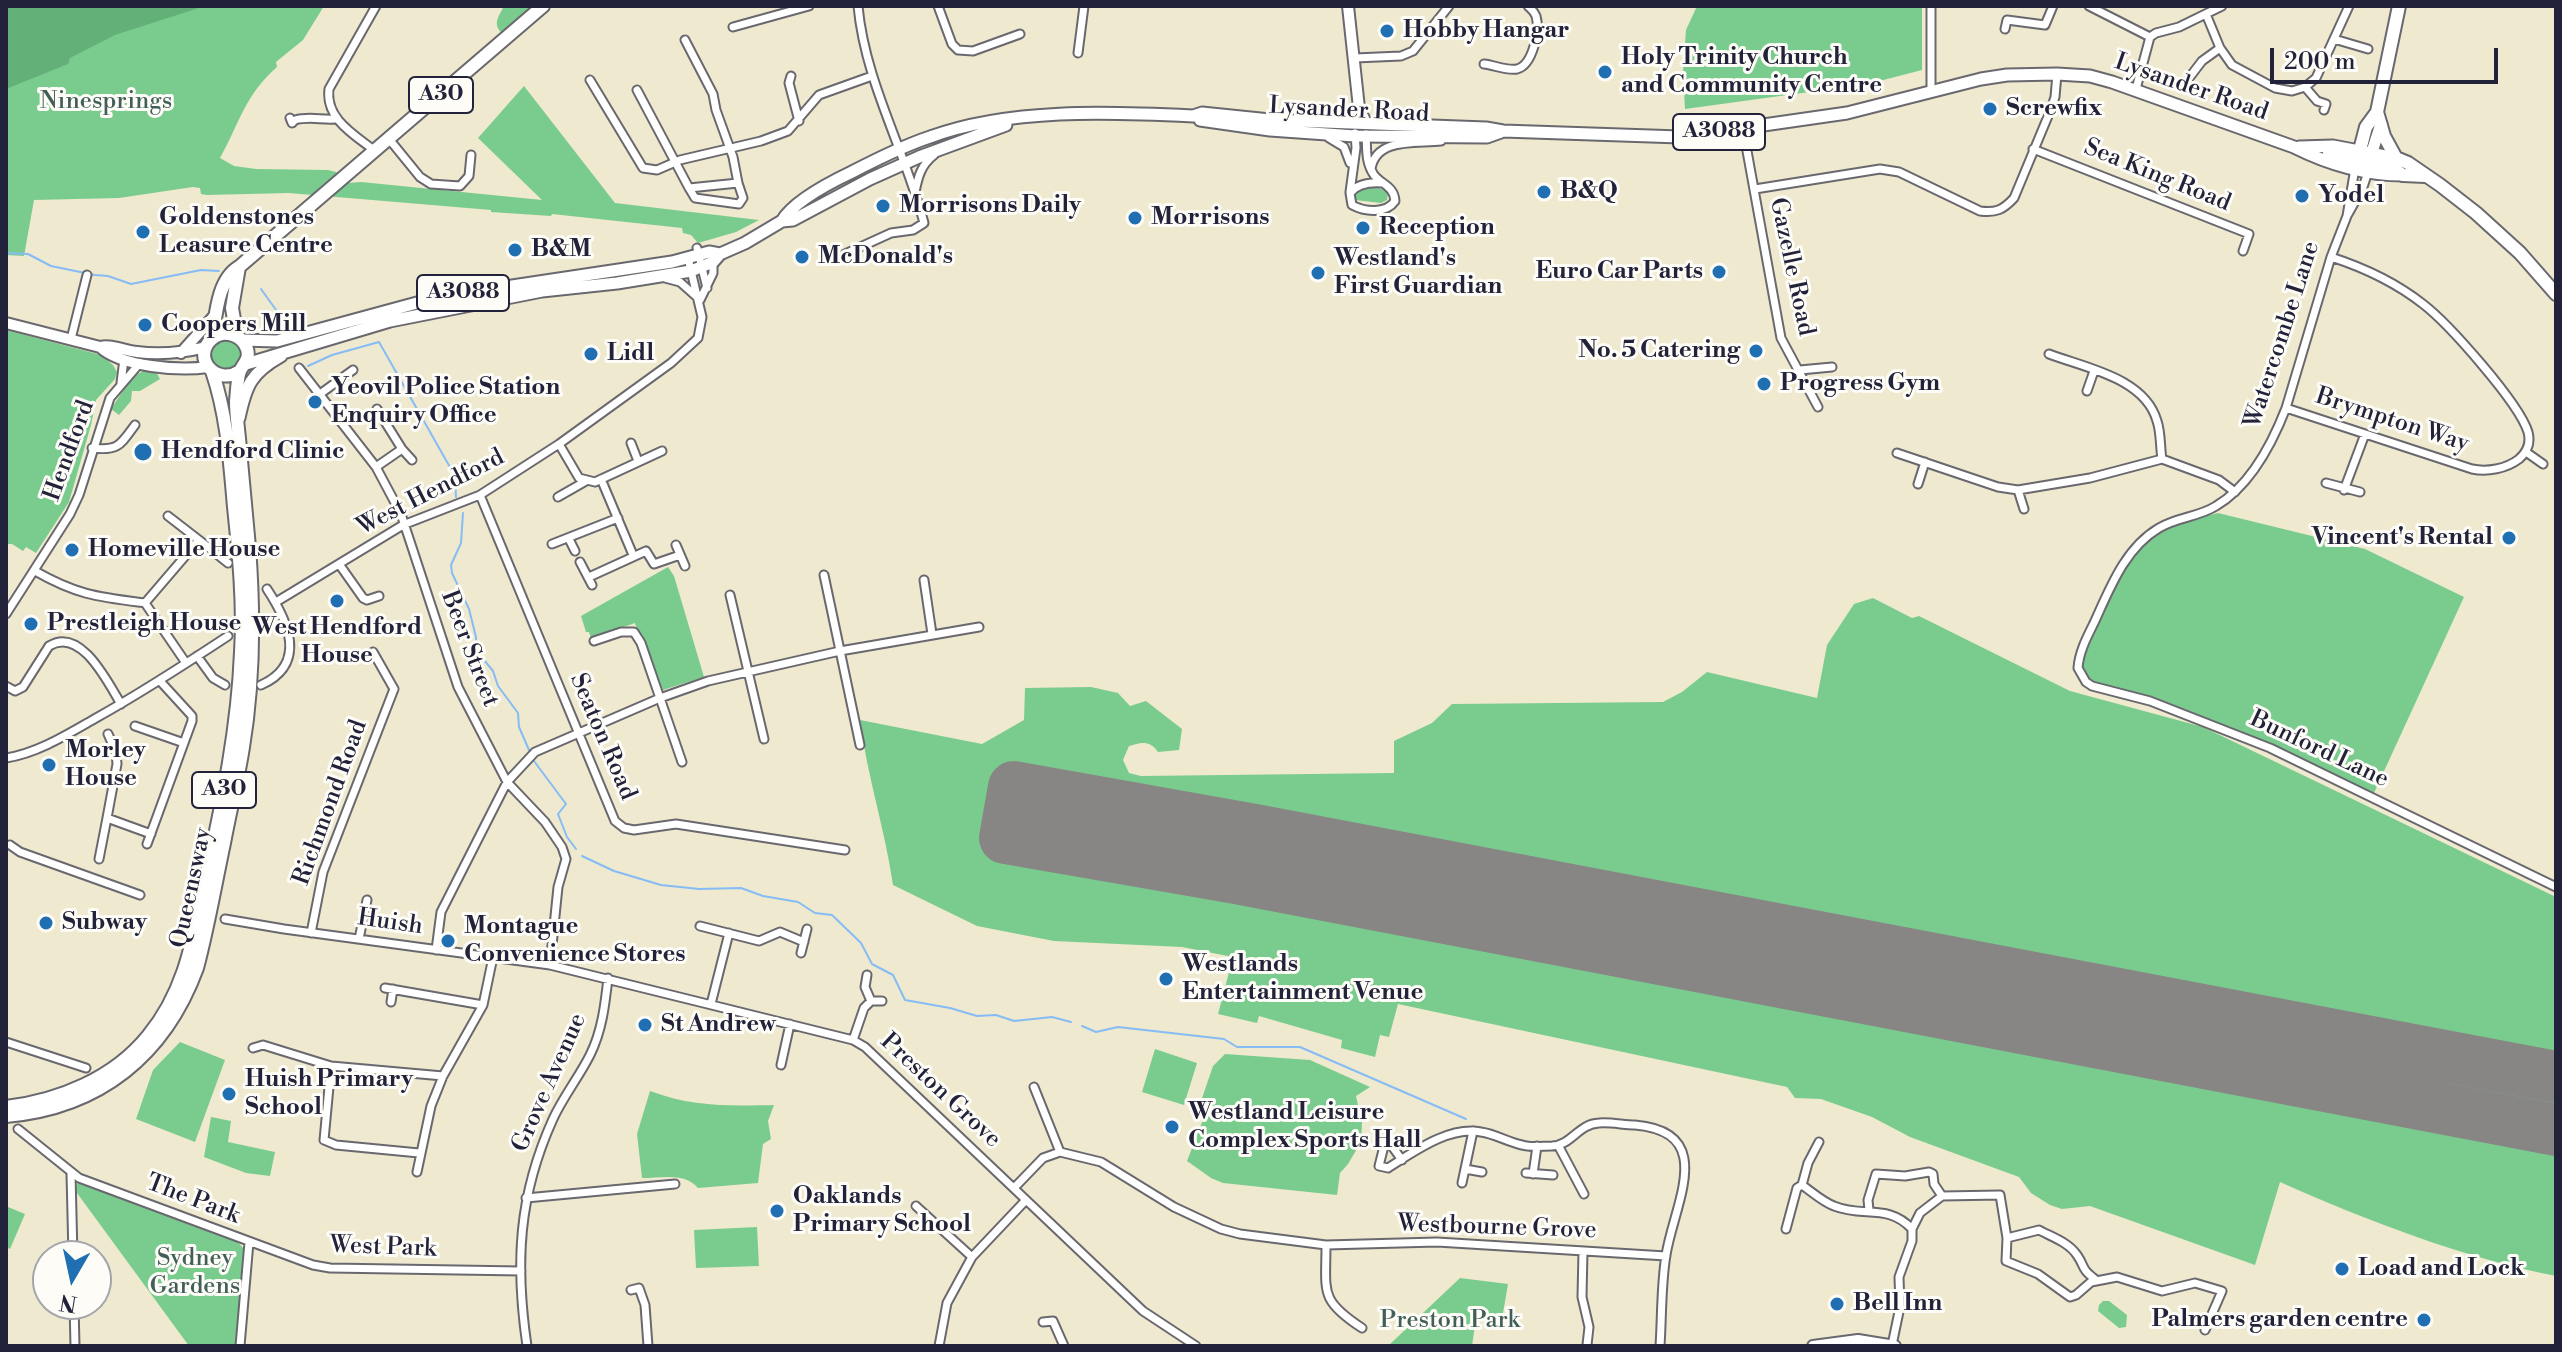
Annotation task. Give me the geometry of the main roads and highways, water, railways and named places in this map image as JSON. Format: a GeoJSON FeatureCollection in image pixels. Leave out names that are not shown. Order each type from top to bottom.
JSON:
{"type":"FeatureCollection","features":[{"type":"Feature","properties":{"kind":"highway","name":"A30"},"geometry":{"type":"LineString","coordinates":[[209,343],[228,275],[543,6]]}},
{"type":"Feature","properties":{"kind":"highway"},"geometry":{"type":"LineString","coordinates":[[2399,6],[2380,124],[2396,158],[2458,198],[2500,234],[2556,294]]}},
{"type":"Feature","properties":{"kind":"highway"},"geometry":{"type":"LineString","coordinates":[[2380,124],[2366,127],[2364,161],[2389,166],[2403,175],[2425,176]]}},
{"type":"Feature","properties":{"kind":"highway"},"geometry":{"type":"LineString","coordinates":[[239,267],[232,308],[239,338],[247,348],[243,367],[229,376],[210,369],[205,355],[209,343],[224,334],[239,338]]}},
{"type":"Feature","properties":{"kind":"highway","name":"Queensway"},"geometry":{"type":"LineString","coordinates":[[6,1116],[47,1111],[77,1101],[110,1083],[147,1053],[164,1034],[188,993],[197,968],[243,747],[250,680],[251,571],[236,402],[243,367]]}},
{"type":"Feature","properties":{"kind":"highway","name":"Queensway"},"geometry":{"type":"LineString","coordinates":[[6,1107],[51,1098],[81,1087],[131,1053],[147,1037],[170,1004],[187,965],[225,784],[242,650],[240,577],[226,421],[210,369]]}},
{"type":"Feature","properties":{"kind":"main road","name":"Lysander Road"},"geometry":{"type":"LineString","coordinates":[[782,221],[787,213],[834,181],[899,149],[932,136],[988,122],[1117,113],[1193,116],[1202,113],[1270,120],[1680,137],[1847,113],[2007,75],[2090,76],[2136,89],[2294,147],[2320,160],[2338,165],[2364,161]]}},
{"type":"Feature","properties":{"kind":"main road","name":"Lysander Road"},"geometry":{"type":"LineString","coordinates":[[1193,116],[1256,128],[1319,134],[1459,138],[1487,137],[1503,131]]}},
{"type":"Feature","properties":{"kind":"main road","name":"Lysander Road"},"geometry":{"type":"LineString","coordinates":[[695,260],[709,252],[716,258],[782,221],[793,220],[870,179],[997,127],[1034,118]]}},
{"type":"Feature","properties":{"kind":"main road","name":"Lysander Road"},"geometry":{"type":"LineString","coordinates":[[2294,147],[2333,146],[2364,161]]}},
{"type":"Feature","properties":{"kind":"main road"},"geometry":{"type":"LineString","coordinates":[[2364,161],[2396,158]]}},
{"type":"Feature","properties":{"kind":"main road","name":"A3088"},"geometry":{"type":"LineString","coordinates":[[243,367],[390,321],[542,291],[654,277],[695,260]]}},
{"type":"Feature","properties":{"kind":"main road","name":"A3088"},"geometry":{"type":"LineString","coordinates":[[239,338],[277,341],[439,297],[695,260]]}},
{"type":"Feature","properties":{"kind":"main road"},"geometry":{"type":"LineString","coordinates":[[238,423],[247,385],[257,372],[284,353]]}},
{"type":"Feature","properties":{"kind":"waterway"},"geometry":{"type":"LineString","coordinates":[[6,253],[28,254],[51,266],[108,276],[131,284],[201,270],[219,271]]}},
{"type":"Feature","properties":{"kind":"waterway"},"geometry":{"type":"LineString","coordinates":[[261,289],[286,328]]}},
{"type":"Feature","properties":{"kind":"waterway"},"geometry":{"type":"LineString","coordinates":[[308,366],[332,355],[379,342],[455,476],[456,497]]}},
{"type":"Feature","properties":{"kind":"waterway"},"geometry":{"type":"LineString","coordinates":[[463,513],[461,543],[451,565],[452,573],[469,609],[476,650],[493,671],[498,686],[518,713],[519,727],[529,750]]}},
{"type":"Feature","properties":{"kind":"waterway"},"geometry":{"type":"LineString","coordinates":[[534,761],[566,804],[558,814],[567,837],[576,849]]}},
{"type":"Feature","properties":{"kind":"waterway"},"geometry":{"type":"LineString","coordinates":[[582,856],[614,871],[661,885],[699,889],[741,888],[763,896],[798,902],[815,913],[832,915],[861,943],[872,964],[893,975],[905,1000],[977,1016],[996,1015],[1014,1021],[1052,1017],[1071,1022]]}},
{"type":"Feature","properties":{"kind":"waterway"},"geometry":{"type":"LineString","coordinates":[[1082,1026],[1096,1032],[1118,1027],[1224,1039],[1237,1047],[1300,1047],[1466,1119]]}},
{"type":"Feature","properties":{"kind":"place","name":"Hobby Hangar"},"geometry":{"type":"Point","coordinates":[1387,31]}},
{"type":"Feature","properties":{"kind":"place","name":"Holy Trinity Church and Community Centre"},"geometry":{"type":"Point","coordinates":[1605,72]}},
{"type":"Feature","properties":{"kind":"place","name":"Screwfix"},"geometry":{"type":"Point","coordinates":[1990,109]}},
{"type":"Feature","properties":{"kind":"place","name":"B&Q"},"geometry":{"type":"Point","coordinates":[1544,192]}},
{"type":"Feature","properties":{"kind":"place","name":"Yodel"},"geometry":{"type":"Point","coordinates":[2302,196]}},
{"type":"Feature","properties":{"kind":"place","name":"Morrisons Daily"},"geometry":{"type":"Point","coordinates":[883,206]}},
{"type":"Feature","properties":{"kind":"place","name":"Morrisons"},"geometry":{"type":"Point","coordinates":[1135,218]}},
{"type":"Feature","properties":{"kind":"place","name":"Reception"},"geometry":{"type":"Point","coordinates":[1363,228]}},
{"type":"Feature","properties":{"kind":"place","name":"Goldenstones Leasure Centre"},"geometry":{"type":"Point","coordinates":[143,232]}},
{"type":"Feature","properties":{"kind":"place","name":"B&M"},"geometry":{"type":"Point","coordinates":[515,250]}},
{"type":"Feature","properties":{"kind":"place","name":"McDonald's"},"geometry":{"type":"Point","coordinates":[802,257]}},
{"type":"Feature","properties":{"kind":"place","name":"Euro Car Parts"},"geometry":{"type":"Point","coordinates":[1719,272]}},
{"type":"Feature","properties":{"kind":"place","name":"Westland's First Guardian"},"geometry":{"type":"Point","coordinates":[1318,273]}},
{"type":"Feature","properties":{"kind":"place","name":"Coopers Mill"},"geometry":{"type":"Point","coordinates":[145,325]}},
{"type":"Feature","properties":{"kind":"place","name":"No. 5 Catering"},"geometry":{"type":"Point","coordinates":[1756,351]}},
{"type":"Feature","properties":{"kind":"place","name":"Lidl"},"geometry":{"type":"Point","coordinates":[591,354]}},
{"type":"Feature","properties":{"kind":"place","name":"Progress Gym"},"geometry":{"type":"Point","coordinates":[1764,384]}},
{"type":"Feature","properties":{"kind":"place","name":"Yeovil Police Station Enquiry Office"},"geometry":{"type":"Point","coordinates":[315,402]}},
{"type":"Feature","properties":{"kind":"place","name":"Hendford Clinic"},"geometry":{"type":"Point","coordinates":[143,452]}},
{"type":"Feature","properties":{"kind":"place","name":"Vincent's Rental"},"geometry":{"type":"Point","coordinates":[2509,538]}},
{"type":"Feature","properties":{"kind":"place","name":"Homeville House"},"geometry":{"type":"Point","coordinates":[72,550]}},
{"type":"Feature","properties":{"kind":"place","name":"West Hendford House"},"geometry":{"type":"Point","coordinates":[337,601]}},
{"type":"Feature","properties":{"kind":"place","name":"Prestleigh House"},"geometry":{"type":"Point","coordinates":[31,624]}},
{"type":"Feature","properties":{"kind":"place","name":"Morley House"},"geometry":{"type":"Point","coordinates":[49,765]}},
{"type":"Feature","properties":{"kind":"place","name":"Subway"},"geometry":{"type":"Point","coordinates":[46,923]}},
{"type":"Feature","properties":{"kind":"place","name":"Montague Convenience Stores"},"geometry":{"type":"Point","coordinates":[448,941]}},
{"type":"Feature","properties":{"kind":"place","name":"Westlands Entertainment Venue"},"geometry":{"type":"Point","coordinates":[1166,979]}},
{"type":"Feature","properties":{"kind":"place","name":"St Andrew"},"geometry":{"type":"Point","coordinates":[645,1025]}},
{"type":"Feature","properties":{"kind":"place","name":"Huish Primary School"},"geometry":{"type":"Point","coordinates":[229,1094]}},
{"type":"Feature","properties":{"kind":"place","name":"Westland Leisure Complex Sports Hall"},"geometry":{"type":"Point","coordinates":[1172,1127]}},
{"type":"Feature","properties":{"kind":"place","name":"Oaklands Primary School"},"geometry":{"type":"Point","coordinates":[777,1211]}},
{"type":"Feature","properties":{"kind":"place","name":"Load and Lock"},"geometry":{"type":"Point","coordinates":[2342,1269]}},
{"type":"Feature","properties":{"kind":"place","name":"Bell Inn"},"geometry":{"type":"Point","coordinates":[1837,1304]}},
{"type":"Feature","properties":{"kind":"place","name":"Palmers garden centre"},"geometry":{"type":"Point","coordinates":[2424,1320]}},
{"type":"Feature","properties":{"kind":"park label","name":"Ninesprings"},"geometry":{"type":"Point","coordinates":[106,102]}},
{"type":"Feature","properties":{"kind":"park label","name":"Sydney Gardens"},"geometry":{"type":"Point","coordinates":[195,1273]}},
{"type":"Feature","properties":{"kind":"park label","name":"Preston Park"},"geometry":{"type":"Point","coordinates":[1450,1321]}}]}
